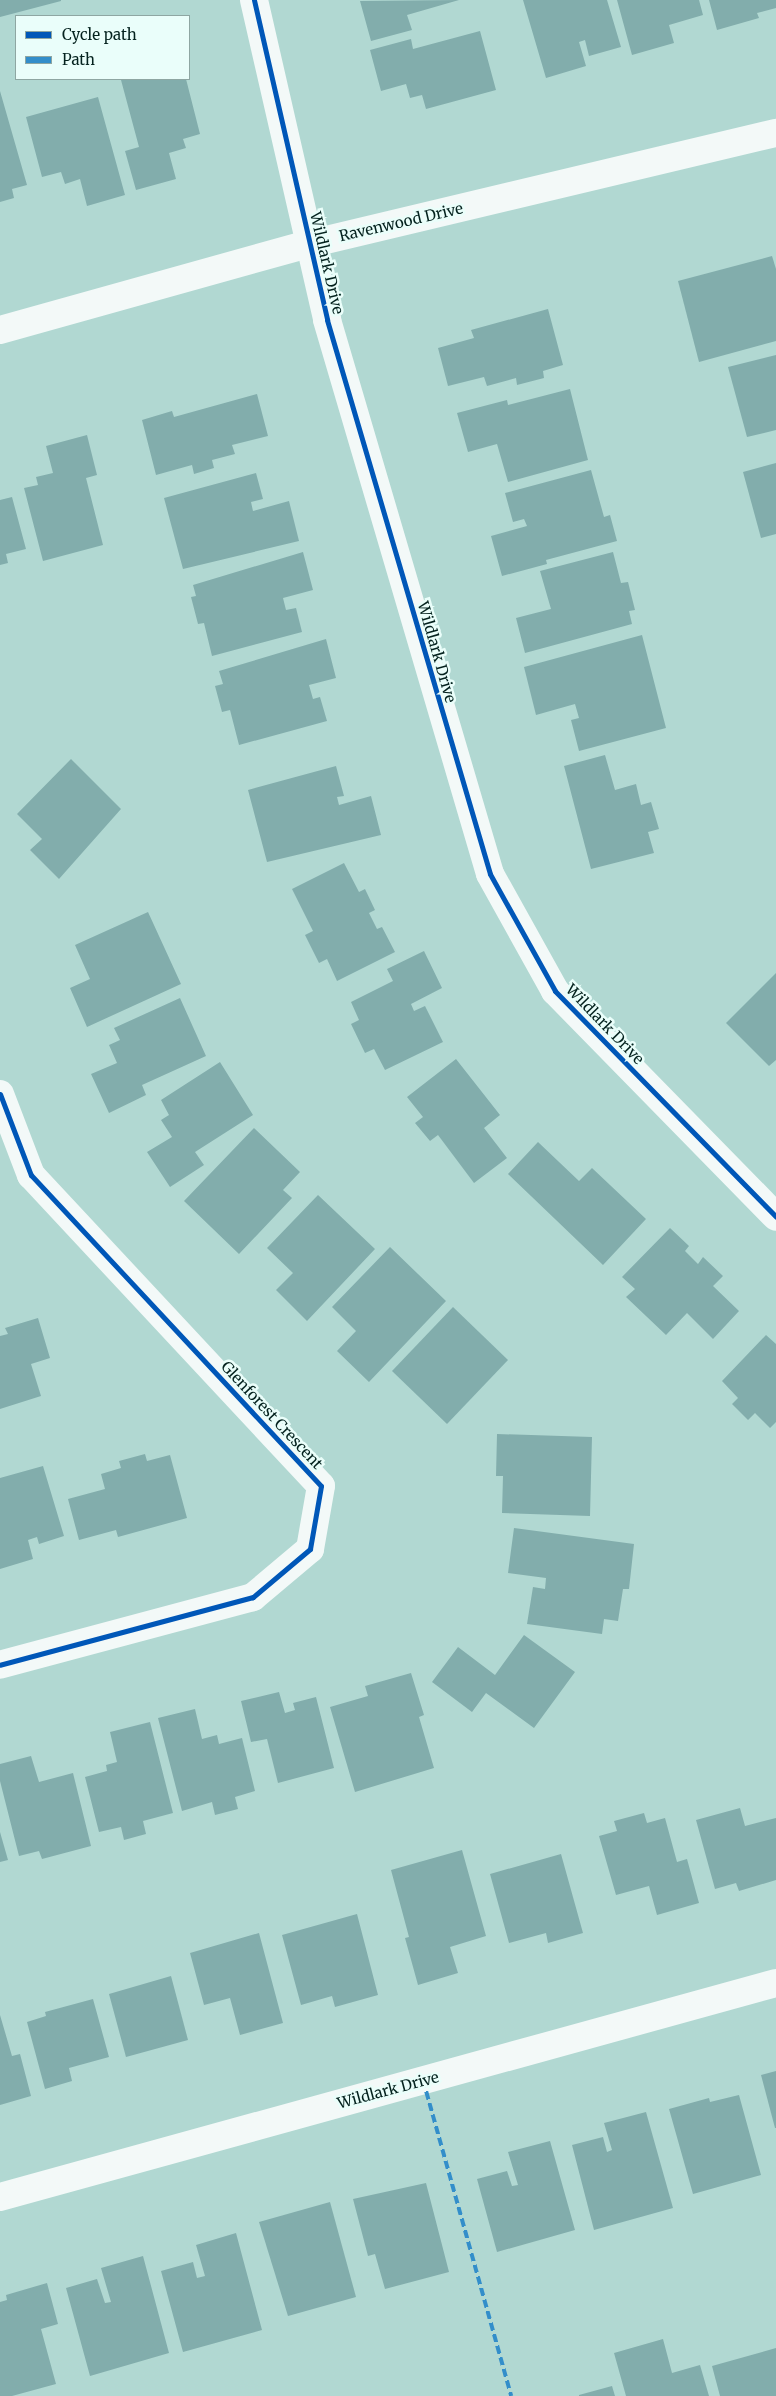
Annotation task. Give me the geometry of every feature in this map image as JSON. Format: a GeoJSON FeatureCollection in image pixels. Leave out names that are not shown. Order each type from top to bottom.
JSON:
{"type":"FeatureCollection","features":[{"type":"Feature","properties":{"kind":"street","name":"Wildlark Drive"},"geometry":{"type":"LineString","coordinates":[[254,0],[308,244],[327,320],[490,874],[556,991],[771,1201]]}},
{"type":"Feature","properties":{"kind":"street","name":"Ravenwood Drive"},"geometry":{"type":"LineString","coordinates":[[0,330],[308,244],[776,133]]}},
{"type":"Feature","properties":{"kind":"street","name":"Glenforest Crescent"},"geometry":{"type":"LineString","coordinates":[[0,1094],[31,1175],[321,1486],[310,1549],[252,1597],[0,1665]]}},
{"type":"Feature","properties":{"kind":"street","name":"Wildlark Drive"},"geometry":{"type":"LineString","coordinates":[[0,2198],[776,1983]]}},
{"type":"Feature","properties":{"kind":"building"},"geometry":{"type":"Polygon","coordinates":[[[0,0],[61,0],[61,1],[0,17],[0,0]]]}},
{"type":"Feature","properties":{"kind":"building"},"geometry":{"type":"Polygon","coordinates":[[[459,0],[407,15],[412,30],[371,41],[360,1],[459,0]]]}},
{"type":"Feature","properties":{"kind":"building"},"geometry":{"type":"Polygon","coordinates":[[[523,0],[607,0],[621,47],[589,56],[585,40],[579,42],[586,66],[546,78],[523,0]]]}},
{"type":"Feature","properties":{"kind":"building"},"geometry":{"type":"Polygon","coordinates":[[[617,0],[699,0],[703,15],[669,25],[674,43],[632,55],[617,0]]]}},
{"type":"Feature","properties":{"kind":"building"},"geometry":{"type":"Polygon","coordinates":[[[709,0],[776,0],[776,8],[757,13],[759,18],[717,30],[709,0]]]}},
{"type":"Feature","properties":{"kind":"building"},"geometry":{"type":"Polygon","coordinates":[[[480,31],[496,90],[426,109],[422,95],[410,98],[406,84],[381,91],[370,50],[411,39],[413,49],[480,31]]]}},
{"type":"Feature","properties":{"kind":"building"},"geometry":{"type":"Polygon","coordinates":[[[121,80],[186,80],[200,134],[183,139],[186,148],[169,153],[176,179],[136,190],[125,151],[139,147],[121,80]]]}},
{"type":"Feature","properties":{"kind":"building"},"geometry":{"type":"Polygon","coordinates":[[[0,91],[27,185],[12,189],[14,198],[0,202],[0,91]]]}},
{"type":"Feature","properties":{"kind":"building"},"geometry":{"type":"Polygon","coordinates":[[[98,97],[125,195],[87,206],[80,179],[65,184],[61,172],[42,177],[26,117],[98,97]]]}},
{"type":"Feature","properties":{"kind":"building"},"geometry":{"type":"Polygon","coordinates":[[[772,256],[776,269],[776,341],[699,362],[678,281],[772,256]]]}},
{"type":"Feature","properties":{"kind":"building"},"geometry":{"type":"Polygon","coordinates":[[[548,309],[563,365],[543,371],[544,378],[517,385],[516,378],[487,386],[484,377],[448,386],[438,348],[474,338],[471,330],[548,309]]]}},
{"type":"Feature","properties":{"kind":"building"},"geometry":{"type":"Polygon","coordinates":[[[776,355],[776,430],[747,437],[728,367],[776,355]]]}},
{"type":"Feature","properties":{"kind":"building"},"geometry":{"type":"Polygon","coordinates":[[[570,389],[588,460],[508,482],[497,444],[468,452],[457,413],[507,400],[508,405],[570,389]]]}},
{"type":"Feature","properties":{"kind":"building"},"geometry":{"type":"Polygon","coordinates":[[[257,394],[268,436],[232,445],[235,454],[212,460],[214,468],[194,474],[192,465],[156,475],[142,420],[172,411],[174,417],[257,394]]]}},
{"type":"Feature","properties":{"kind":"building"},"geometry":{"type":"Polygon","coordinates":[[[87,435],[97,475],[86,478],[103,545],[43,561],[24,488],[38,485],[36,477],[53,473],[46,446],[87,435]]]}},
{"type":"Feature","properties":{"kind":"building"},"geometry":{"type":"Polygon","coordinates":[[[776,463],[776,534],[761,538],[743,472],[776,463]]]}},
{"type":"Feature","properties":{"kind":"building"},"geometry":{"type":"Polygon","coordinates":[[[591,470],[604,517],[610,515],[617,541],[546,560],[547,564],[502,576],[491,536],[527,526],[524,519],[513,522],[505,493],[591,470]]]}},
{"type":"Feature","properties":{"kind":"building"},"geometry":{"type":"Polygon","coordinates":[[[256,473],[263,499],[251,502],[253,511],[289,501],[299,541],[183,569],[164,498],[256,473]]]}},
{"type":"Feature","properties":{"kind":"building"},"geometry":{"type":"Polygon","coordinates":[[[12,497],[26,549],[6,554],[8,563],[0,565],[0,500],[12,497]]]}},
{"type":"Feature","properties":{"kind":"building"},"geometry":{"type":"Polygon","coordinates":[[[303,552],[313,590],[283,598],[286,610],[296,608],[302,632],[212,656],[204,623],[198,624],[191,597],[196,596],[193,585],[303,552]]]}},
{"type":"Feature","properties":{"kind":"building"},"geometry":{"type":"Polygon","coordinates":[[[613,552],[621,583],[628,582],[635,610],[629,611],[632,624],[525,653],[516,618],[551,609],[540,571],[613,552]]]}},
{"type":"Feature","properties":{"kind":"building"},"geometry":{"type":"Polygon","coordinates":[[[642,635],[666,728],[579,751],[571,720],[579,718],[575,704],[536,715],[524,667],[642,635]]]}},
{"type":"Feature","properties":{"kind":"building"},"geometry":{"type":"Polygon","coordinates":[[[326,639],[336,678],[309,685],[313,699],[320,697],[327,721],[239,745],[230,710],[222,712],[215,686],[223,684],[219,671],[326,639]]]}},
{"type":"Feature","properties":{"kind":"building"},"geometry":{"type":"Polygon","coordinates":[[[605,755],[615,790],[636,784],[641,805],[651,802],[659,829],[648,832],[654,853],[591,869],[564,766],[605,755]]]}},
{"type":"Feature","properties":{"kind":"building"},"geometry":{"type":"Polygon","coordinates":[[[71,759],[121,809],[59,879],[30,850],[42,839],[17,814],[71,759]]]}},
{"type":"Feature","properties":{"kind":"building"},"geometry":{"type":"Polygon","coordinates":[[[336,766],[344,796],[337,797],[339,805],[371,796],[381,835],[267,862],[248,790],[336,766]]]}},
{"type":"Feature","properties":{"kind":"building"},"geometry":{"type":"Polygon","coordinates":[[[344,863],[359,892],[365,889],[375,910],[369,913],[377,929],[382,927],[395,952],[337,981],[327,959],[319,963],[305,935],[313,931],[292,889],[344,863]]]}},
{"type":"Feature","properties":{"kind":"building"},"geometry":{"type":"Polygon","coordinates":[[[148,912],[181,984],[87,1027],[70,988],[90,979],[75,945],[148,912]]]}},
{"type":"Feature","properties":{"kind":"building"},"geometry":{"type":"Polygon","coordinates":[[[424,951],[442,988],[411,1004],[414,1011],[425,1006],[443,1042],[385,1070],[374,1049],[365,1053],[351,1024],[359,1020],[351,1002],[393,981],[387,969],[424,951]]]}},
{"type":"Feature","properties":{"kind":"building"},"geometry":{"type":"Polygon","coordinates":[[[776,973],[776,1060],[769,1066],[726,1023],[776,973]]]}},
{"type":"Feature","properties":{"kind":"building"},"geometry":{"type":"Polygon","coordinates":[[[180,998],[206,1056],[142,1085],[146,1095],[109,1113],[91,1074],[117,1063],[109,1045],[120,1040],[114,1028],[180,998]]]}},
{"type":"Feature","properties":{"kind":"building"},"geometry":{"type":"Polygon","coordinates":[[[456,1059],[500,1115],[484,1128],[507,1158],[474,1183],[438,1135],[430,1141],[415,1123],[423,1117],[407,1097],[456,1059]]]}},
{"type":"Feature","properties":{"kind":"building"},"geometry":{"type":"Polygon","coordinates":[[[220,1062],[253,1115],[195,1152],[204,1165],[170,1187],[147,1152],[172,1137],[161,1120],[169,1115],[161,1100],[220,1062]]]}},
{"type":"Feature","properties":{"kind":"building"},"geometry":{"type":"Polygon","coordinates":[[[254,1128],[300,1172],[283,1190],[292,1198],[239,1254],[184,1201],[254,1128]]]}},
{"type":"Feature","properties":{"kind":"building"},"geometry":{"type":"Polygon","coordinates":[[[538,1142],[579,1181],[592,1168],[646,1219],[603,1265],[508,1174],[538,1142]]]}},
{"type":"Feature","properties":{"kind":"building"},"geometry":{"type":"Polygon","coordinates":[[[318,1195],[375,1249],[307,1321],[276,1290],[293,1273],[267,1248],[318,1195]]]}},
{"type":"Feature","properties":{"kind":"building"},"geometry":{"type":"Polygon","coordinates":[[[670,1228],[689,1246],[685,1251],[698,1264],[703,1257],[723,1276],[713,1286],[739,1311],[713,1339],[687,1313],[666,1335],[626,1297],[635,1289],[622,1277],[670,1228]]]}},
{"type":"Feature","properties":{"kind":"building"},"geometry":{"type":"Polygon","coordinates":[[[390,1247],[446,1301],[369,1382],[337,1351],[356,1331],[332,1307],[390,1247]]]}},
{"type":"Feature","properties":{"kind":"building"},"geometry":{"type":"Polygon","coordinates":[[[453,1307],[508,1360],[447,1424],[392,1371],[453,1307]]]}},
{"type":"Feature","properties":{"kind":"building"},"geometry":{"type":"Polygon","coordinates":[[[38,1318],[50,1358],[31,1364],[41,1396],[0,1409],[0,1336],[8,1334],[5,1328],[38,1318]]]}},
{"type":"Feature","properties":{"kind":"building"},"geometry":{"type":"Polygon","coordinates":[[[766,1335],[776,1344],[776,1422],[770,1428],[755,1413],[748,1420],[732,1404],[738,1398],[722,1381],[766,1335]]]}},
{"type":"Feature","properties":{"kind":"building"},"geometry":{"type":"Polygon","coordinates":[[[497,1434],[592,1437],[590,1516],[502,1513],[503,1476],[496,1476],[497,1434]]]}},
{"type":"Feature","properties":{"kind":"building"},"geometry":{"type":"Polygon","coordinates":[[[145,1454],[147,1461],[170,1455],[187,1518],[118,1537],[116,1530],[79,1540],[68,1499],[105,1489],[101,1474],[121,1468],[119,1461],[145,1454]]]}},
{"type":"Feature","properties":{"kind":"building"},"geometry":{"type":"Polygon","coordinates":[[[43,1466],[64,1536],[39,1544],[37,1537],[28,1540],[33,1559],[0,1569],[0,1478],[43,1466]]]}},
{"type":"Feature","properties":{"kind":"building"},"geometry":{"type":"Polygon","coordinates":[[[514,1528],[634,1544],[629,1589],[623,1589],[618,1621],[604,1619],[602,1634],[527,1624],[533,1587],[545,1589],[546,1578],[508,1573],[514,1528]]]}},
{"type":"Feature","properties":{"kind":"building"},"geometry":{"type":"Polygon","coordinates":[[[524,1635],[575,1672],[534,1728],[486,1693],[472,1712],[432,1682],[458,1647],[495,1675],[524,1635]]]}},
{"type":"Feature","properties":{"kind":"building"},"geometry":{"type":"Polygon","coordinates":[[[411,1673],[424,1715],[419,1717],[434,1768],[355,1792],[330,1707],[368,1696],[365,1686],[411,1673]]]}},
{"type":"Feature","properties":{"kind":"building"},"geometry":{"type":"Polygon","coordinates":[[[279,1692],[285,1713],[295,1710],[293,1703],[316,1697],[334,1768],[278,1783],[267,1739],[251,1742],[241,1701],[279,1692]]]}},
{"type":"Feature","properties":{"kind":"building"},"geometry":{"type":"Polygon","coordinates":[[[195,1709],[202,1739],[217,1735],[219,1744],[242,1738],[255,1791],[235,1797],[238,1809],[215,1815],[212,1802],[182,1811],[158,1718],[195,1709]]]}},
{"type":"Feature","properties":{"kind":"building"},"geometry":{"type":"Polygon","coordinates":[[[150,1722],[173,1813],[143,1821],[146,1834],[124,1840],[121,1827],[99,1832],[85,1777],[107,1771],[106,1765],[117,1762],[110,1732],[150,1722]]]}},
{"type":"Feature","properties":{"kind":"building"},"geometry":{"type":"Polygon","coordinates":[[[31,1756],[39,1782],[73,1773],[91,1846],[42,1859],[39,1851],[19,1856],[0,1781],[0,1764],[31,1756]]]}},
{"type":"Feature","properties":{"kind":"building"},"geometry":{"type":"Polygon","coordinates":[[[740,1808],[745,1826],[776,1818],[776,1880],[739,1891],[736,1883],[715,1889],[696,1820],[740,1808]]]}},
{"type":"Feature","properties":{"kind":"building"},"geometry":{"type":"Polygon","coordinates":[[[644,1813],[647,1823],[665,1818],[677,1862],[687,1859],[699,1903],[657,1915],[649,1886],[616,1895],[599,1836],[617,1831],[614,1821],[644,1813]]]}},
{"type":"Feature","properties":{"kind":"building"},"geometry":{"type":"Polygon","coordinates":[[[0,1832],[8,1860],[0,1862],[0,1832]]]}},
{"type":"Feature","properties":{"kind":"building"},"geometry":{"type":"Polygon","coordinates":[[[462,1850],[486,1936],[450,1947],[458,1973],[418,1985],[405,1938],[409,1937],[391,1870],[462,1850]]]}},
{"type":"Feature","properties":{"kind":"building"},"geometry":{"type":"Polygon","coordinates":[[[561,1854],[583,1933],[548,1943],[546,1933],[509,1943],[490,1874],[561,1854]]]}},
{"type":"Feature","properties":{"kind":"building"},"geometry":{"type":"Polygon","coordinates":[[[357,1914],[378,1995],[335,2007],[332,1996],[301,2005],[282,1935],[357,1914]]]}},
{"type":"Feature","properties":{"kind":"building"},"geometry":{"type":"Polygon","coordinates":[[[259,1933],[283,2023],[240,2035],[230,1998],[204,2005],[190,1953],[259,1933]]]}},
{"type":"Feature","properties":{"kind":"building"},"geometry":{"type":"Polygon","coordinates":[[[171,1976],[188,2040],[126,2057],[109,1994],[171,1976]]]}},
{"type":"Feature","properties":{"kind":"building"},"geometry":{"type":"Polygon","coordinates":[[[93,1999],[109,2057],[69,2068],[72,2081],[45,2089],[27,2022],[46,2016],[45,2012],[93,1999]]]}},
{"type":"Feature","properties":{"kind":"building"},"geometry":{"type":"Polygon","coordinates":[[[0,2015],[12,2056],[20,2054],[31,2096],[0,2105],[0,2015]]]}},
{"type":"Feature","properties":{"kind":"building"},"geometry":{"type":"Polygon","coordinates":[[[776,2071],[776,2128],[775,2128],[761,2075],[776,2071]]]}},
{"type":"Feature","properties":{"kind":"building"},"geometry":{"type":"Polygon","coordinates":[[[739,2095],[761,2175],[693,2194],[669,2109],[709,2098],[710,2102],[739,2095]]]}},
{"type":"Feature","properties":{"kind":"building"},"geometry":{"type":"Polygon","coordinates":[[[646,2112],[673,2208],[594,2230],[572,2145],[603,2137],[607,2152],[612,2150],[604,2123],[646,2112]]]}},
{"type":"Feature","properties":{"kind":"building"},"geometry":{"type":"Polygon","coordinates":[[[550,2141],[575,2230],[497,2252],[477,2179],[507,2171],[512,2186],[518,2185],[508,2152],[550,2141]]]}},
{"type":"Feature","properties":{"kind":"building"},"geometry":{"type":"Polygon","coordinates":[[[426,2183],[449,2272],[385,2289],[375,2254],[368,2256],[353,2199],[426,2183]]]}},
{"type":"Feature","properties":{"kind":"building"},"geometry":{"type":"Polygon","coordinates":[[[330,2202],[356,2297],[288,2316],[259,2222],[330,2202]]]}},
{"type":"Feature","properties":{"kind":"building"},"geometry":{"type":"Polygon","coordinates":[[[236,2233],[262,2330],[183,2352],[161,2271],[193,2262],[197,2278],[205,2276],[196,2245],[236,2233]]]}},
{"type":"Feature","properties":{"kind":"building"},"geometry":{"type":"Polygon","coordinates":[[[143,2256],[169,2353],[90,2376],[66,2288],[97,2279],[105,2303],[111,2302],[101,2268],[143,2256]]]}},
{"type":"Feature","properties":{"kind":"building"},"geometry":{"type":"Polygon","coordinates":[[[47,2283],[58,2324],[41,2329],[56,2384],[12,2396],[0,2396],[0,2302],[7,2300],[6,2295],[47,2283]]]}},
{"type":"Feature","properties":{"kind":"building"},"geometry":{"type":"Polygon","coordinates":[[[663,2339],[672,2373],[700,2365],[709,2396],[626,2396],[614,2353],[663,2339]]]}},
{"type":"Feature","properties":{"kind":"building"},"geometry":{"type":"Polygon","coordinates":[[[776,2348],[776,2396],[720,2396],[712,2366],[776,2348]]]}},
{"type":"Feature","properties":{"kind":"building"},"geometry":{"type":"Polygon","coordinates":[[[612,2386],[615,2396],[579,2396],[579,2395],[612,2386]]]}},
{"type":"Feature","properties":{"kind":"marked path"},"geometry":{"type":"LineString","coordinates":[[423,2080],[511,2396]]}},
{"type":"Feature","properties":{"kind":"cycle path"},"geometry":{"type":"LineString","coordinates":[[254,0],[327,320],[490,874],[555,991],[776,1217]]}},
{"type":"Feature","properties":{"kind":"cycle path"},"geometry":{"type":"LineString","coordinates":[[0,1094],[31,1175],[321,1486],[310,1549],[253,1597],[0,1665]]}}]}
